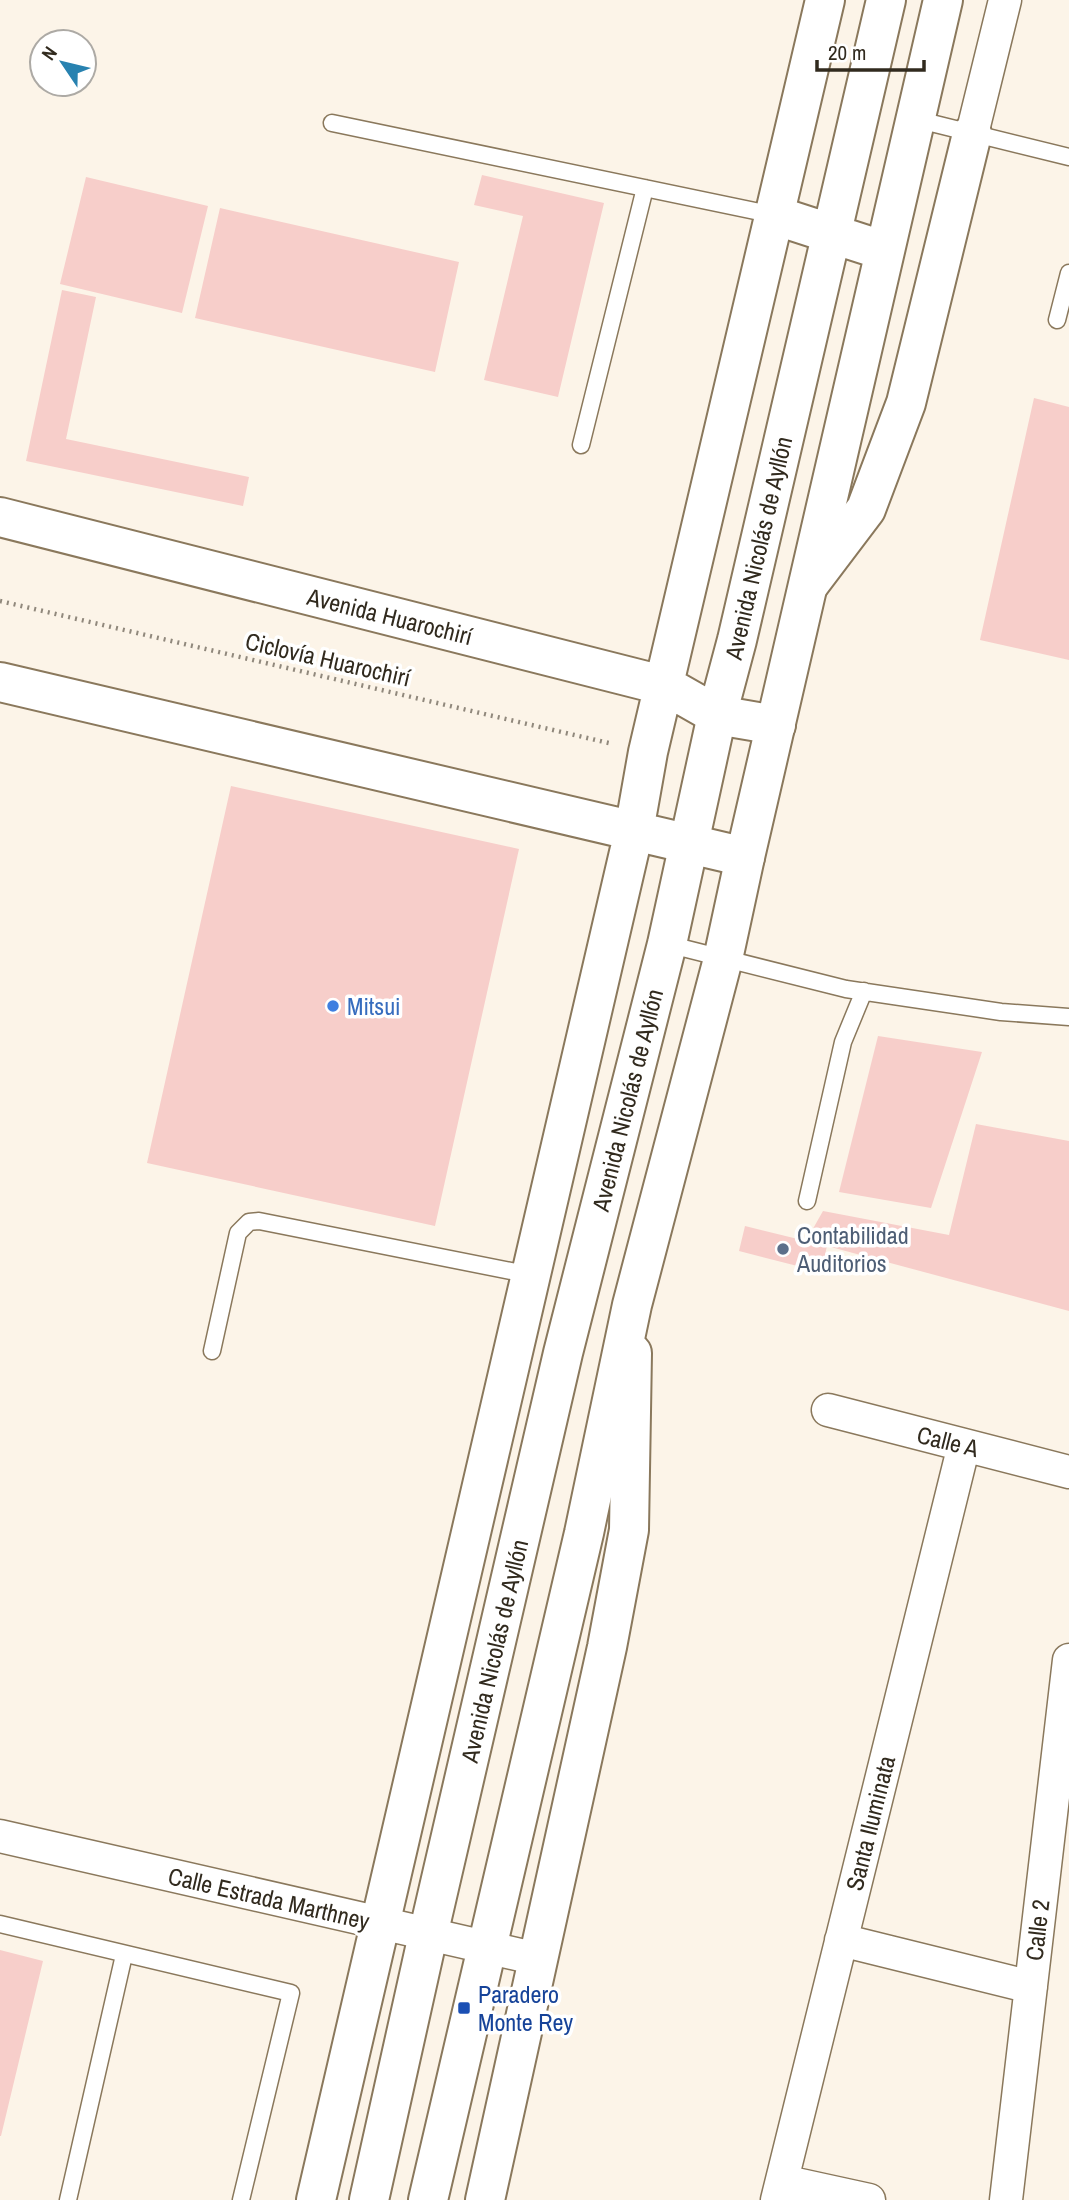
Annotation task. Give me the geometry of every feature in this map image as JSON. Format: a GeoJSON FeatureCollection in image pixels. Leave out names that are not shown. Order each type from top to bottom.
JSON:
{"type":"FeatureCollection","features":[{"type":"Feature","properties":{"kind":"main road","name":"Avenida Nicolás de Ayllón"},"geometry":{"type":"LineString","coordinates":[[316,2200],[634,831],[648,752],[666,686],[825,0]]}},
{"type":"Feature","properties":{"kind":"main road","name":"Avenida Nicolás de Ayllón"},"geometry":{"type":"LineString","coordinates":[[369,2200],[564,1353],[667,944],[717,715],[737,640],[886,0]]}},
{"type":"Feature","properties":{"kind":"main road"},"geometry":{"type":"LineString","coordinates":[[428,2200],[584,1533],[632,1305],[723,958],[744,857],[810,583],[943,0]]}},
{"type":"Feature","properties":{"kind":"main road"},"geometry":{"type":"LineString","coordinates":[[810,583],[866,509],[906,402],[972,134]]}},
{"type":"Feature","properties":{"kind":"main road"},"geometry":{"type":"LineString","coordinates":[[774,215],[885,251]]}},
{"type":"Feature","properties":{"kind":"main road","name":"Avenida Huarochirí"},"geometry":{"type":"LineString","coordinates":[[0,517],[666,686],[717,715],[776,725]]}},
{"type":"Feature","properties":{"kind":"main road"},"geometry":{"type":"LineString","coordinates":[[0,682],[744,857]]}},
{"type":"Feature","properties":{"kind":"main road"},"geometry":{"type":"LineString","coordinates":[[485,2200],[607,1647],[629,1530],[632,1305]]}},
{"type":"Feature","properties":{"kind":"street"},"geometry":{"type":"LineString","coordinates":[[972,134],[1005,0]]}},
{"type":"Feature","properties":{"kind":"street","name":"Calle A"},"geometry":{"type":"LineString","coordinates":[[828,1410],[1069,1472]]}},
{"type":"Feature","properties":{"kind":"street","name":"Santa Iluminata"},"geometry":{"type":"LineString","coordinates":[[780,2191],[964,1445]]}},
{"type":"Feature","properties":{"kind":"street","name":"Calle 2"},"geometry":{"type":"LineString","coordinates":[[1006,2200],[1069,1660]]}},
{"type":"Feature","properties":{"kind":"street","name":"Calle Estrada Marthney"},"geometry":{"type":"LineString","coordinates":[[0,1836],[538,1959]]}},
{"type":"Feature","properties":{"kind":"street"},"geometry":{"type":"LineString","coordinates":[[841,1940],[1031,1987]]}},
{"type":"Feature","properties":{"kind":"street"},"geometry":{"type":"LineString","coordinates":[[780,2191],[869,2200]]}},
{"type":"Feature","properties":{"kind":"lane"},"geometry":{"type":"LineString","coordinates":[[915,119],[1069,157]]}},
{"type":"Feature","properties":{"kind":"lane"},"geometry":{"type":"LineString","coordinates":[[332,123],[774,215]]}},
{"type":"Feature","properties":{"kind":"lane"},"geometry":{"type":"LineString","coordinates":[[581,445],[645,188]]}},
{"type":"Feature","properties":{"kind":"lane"},"geometry":{"type":"LineString","coordinates":[[1057,320],[1069,273]]}},
{"type":"Feature","properties":{"kind":"lane"},"geometry":{"type":"LineString","coordinates":[[667,944],[864,991],[1001,1012],[1069,1017]]}},
{"type":"Feature","properties":{"kind":"lane"},"geometry":{"type":"LineString","coordinates":[[807,1201],[843,1042],[864,991]]}},
{"type":"Feature","properties":{"kind":"lane"},"geometry":{"type":"LineString","coordinates":[[212,1351],[238,1233],[249,1222],[259,1220],[531,1275]]}},
{"type":"Feature","properties":{"kind":"lane"},"geometry":{"type":"LineString","coordinates":[[0,1924],[291,1993],[242,2200]]}},
{"type":"Feature","properties":{"kind":"lane"},"geometry":{"type":"LineString","coordinates":[[68,2200],[124,1955]]}},
{"type":"Feature","properties":{"kind":"path","name":"Ciclovía Huarochirí"},"geometry":{"type":"LineString","coordinates":[[0,601],[648,752]]}},
{"type":"Feature","properties":{"kind":"building"},"geometry":{"type":"Polygon","coordinates":[[[482,175],[604,203],[558,397],[484,380],[523,216],[474,205],[482,175]]]}},
{"type":"Feature","properties":{"kind":"building"},"geometry":{"type":"Polygon","coordinates":[[[86,177],[208,206],[182,313],[60,284],[86,177]]]}},
{"type":"Feature","properties":{"kind":"building"},"geometry":{"type":"Polygon","coordinates":[[[220,208],[459,262],[435,372],[195,318],[220,208]]]}},
{"type":"Feature","properties":{"kind":"building"},"geometry":{"type":"Polygon","coordinates":[[[62,290],[96,297],[66,439],[249,477],[243,506],[26,461],[62,290]]]}},
{"type":"Feature","properties":{"kind":"building"},"geometry":{"type":"Polygon","coordinates":[[[1034,398],[1069,407],[1069,660],[980,640],[1034,398]]]}},
{"type":"Feature","properties":{"kind":"building","name":"Mitsui"},"geometry":{"type":"Polygon","coordinates":[[[231,786],[519,849],[435,1226],[147,1163],[231,786]]]}},
{"type":"Feature","properties":{"kind":"building"},"geometry":{"type":"Polygon","coordinates":[[[878,1036],[982,1052],[931,1208],[839,1192],[878,1036]]]}},
{"type":"Feature","properties":{"kind":"building"},"geometry":{"type":"Polygon","coordinates":[[[976,1124],[1069,1141],[1069,1311],[827,1246],[821,1272],[739,1251],[745,1226],[806,1241],[823,1211],[949,1235],[976,1124]]]}},
{"type":"Feature","properties":{"kind":"building"},"geometry":{"type":"Polygon","coordinates":[[[0,1950],[43,1961],[1,2136],[0,2136],[0,1950]]]}},
{"type":"Feature","properties":{"kind":"place","name":"Mitsui"},"geometry":{"type":"Point","coordinates":[333,1006]}},
{"type":"Feature","properties":{"kind":"place","name":"Contabilidad Auditorios"},"geometry":{"type":"Point","coordinates":[783,1249]}},
{"type":"Feature","properties":{"kind":"place","name":"Paradero Monte Rey"},"geometry":{"type":"Point","coordinates":[464,2008]}}]}
